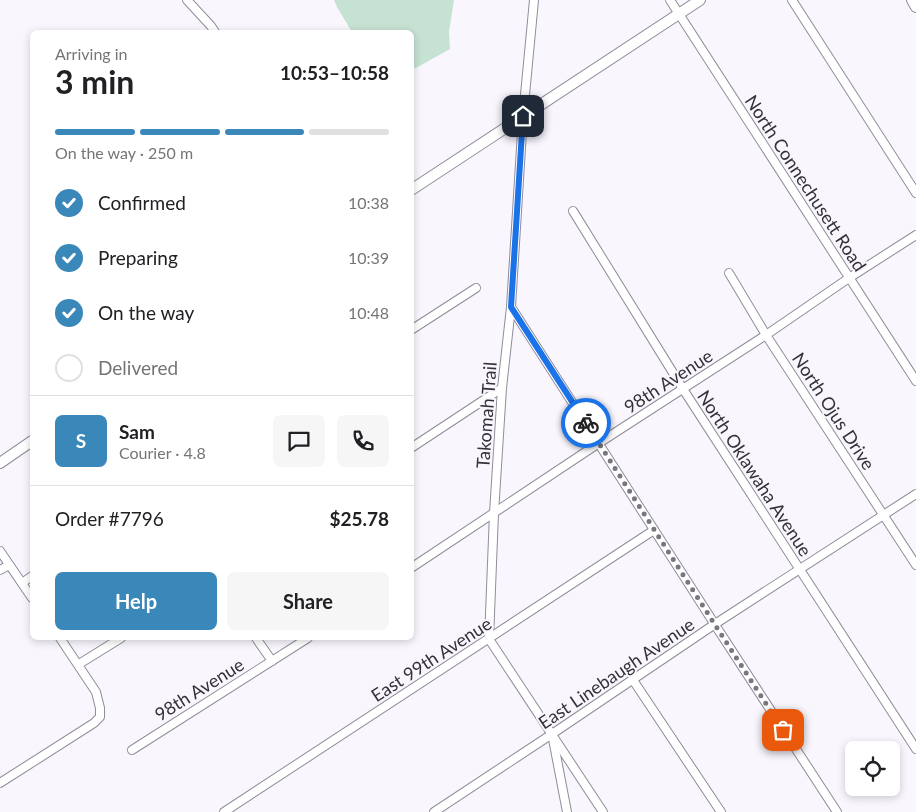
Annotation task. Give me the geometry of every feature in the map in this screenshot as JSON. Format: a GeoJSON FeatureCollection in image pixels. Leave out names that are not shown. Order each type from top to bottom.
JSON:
{"type":"FeatureCollection","features":[{"type":"Feature","properties":{"kind":"street"},"geometry":{"type":"LineString","coordinates":[[187,0],[214,30]]}},
{"type":"Feature","properties":{"kind":"street","name":"Takomah Trail"},"geometry":{"type":"LineString","coordinates":[[489,639],[494,513],[502,388],[511,307],[523,116],[534,0]]}},
{"type":"Feature","properties":{"kind":"street","name":"North Connechusett Road"},"geometry":{"type":"LineString","coordinates":[[670,0],[916,381]]}},
{"type":"Feature","properties":{"kind":"street"},"geometry":{"type":"LineString","coordinates":[[414,188],[700,0]]}},
{"type":"Feature","properties":{"kind":"street"},"geometry":{"type":"LineString","coordinates":[[792,0],[916,193]]}},
{"type":"Feature","properties":{"kind":"street"},"geometry":{"type":"LineString","coordinates":[[912,0],[916,7]]}},
{"type":"Feature","properties":{"kind":"street","name":"North Oklawaha Avenue"},"geometry":{"type":"LineString","coordinates":[[573,211],[683,389],[916,749]]}},
{"type":"Feature","properties":{"kind":"street","name":"98th Avenue"},"geometry":{"type":"LineString","coordinates":[[414,566],[916,235]]}},
{"type":"Feature","properties":{"kind":"street","name":"North Ojus Drive"},"geometry":{"type":"LineString","coordinates":[[729,273],[766,335],[916,565]]}},
{"type":"Feature","properties":{"kind":"street"},"geometry":{"type":"LineString","coordinates":[[414,328],[476,288]]}},
{"type":"Feature","properties":{"kind":"street"},"geometry":{"type":"LineString","coordinates":[[511,307],[837,812]]}},
{"type":"Feature","properties":{"kind":"street"},"geometry":{"type":"LineString","coordinates":[[414,446],[502,388]]}},
{"type":"Feature","properties":{"kind":"street"},"geometry":{"type":"LineString","coordinates":[[0,463],[30,442]]}},
{"type":"Feature","properties":{"kind":"street","name":"East Linebaugh Avenue"},"geometry":{"type":"LineString","coordinates":[[434,812],[715,624],[916,494]]}},
{"type":"Feature","properties":{"kind":"street","name":"East 99th Avenue"},"geometry":{"type":"LineString","coordinates":[[224,812],[654,530]]}},
{"type":"Feature","properties":{"kind":"street"},"geometry":{"type":"LineString","coordinates":[[0,551],[30,595]]}},
{"type":"Feature","properties":{"kind":"street"},"geometry":{"type":"LineString","coordinates":[[0,570],[10,564]]}},
{"type":"Feature","properties":{"kind":"street"},"geometry":{"type":"LineString","coordinates":[[22,583],[30,577]]}},
{"type":"Feature","properties":{"kind":"street"},"geometry":{"type":"LineString","coordinates":[[489,639],[603,812]]}},
{"type":"Feature","properties":{"kind":"street"},"geometry":{"type":"LineString","coordinates":[[0,783],[94,723],[100,717],[96,692],[61,640]]}},
{"type":"Feature","properties":{"kind":"street"},"geometry":{"type":"LineString","coordinates":[[79,664],[118,640]]}},
{"type":"Feature","properties":{"kind":"street"},"geometry":{"type":"LineString","coordinates":[[257,640],[272,661]]}},
{"type":"Feature","properties":{"kind":"street","name":"98th Avenue"},"geometry":{"type":"LineString","coordinates":[[132,750],[305,640]]}},
{"type":"Feature","properties":{"kind":"street"},"geometry":{"type":"LineString","coordinates":[[633,680],[720,812]]}},
{"type":"Feature","properties":{"kind":"street"},"geometry":{"type":"LineString","coordinates":[[552,734],[567,812]]}},
{"type":"Feature","properties":{"kind":"green space"},"geometry":{"type":"Polygon","coordinates":[[[334,0],[454,0],[449,31],[450,49],[414,68],[414,30],[351,30],[334,0]]]}},
{"type":"Feature","properties":{"kind":"way so far"},"geometry":{"type":"LineString","coordinates":[[586,423],[783,730]]}},
{"type":"Feature","properties":{"kind":"route"},"geometry":{"type":"LineString","coordinates":[[523,116],[511,307],[586,423]]}}]}
